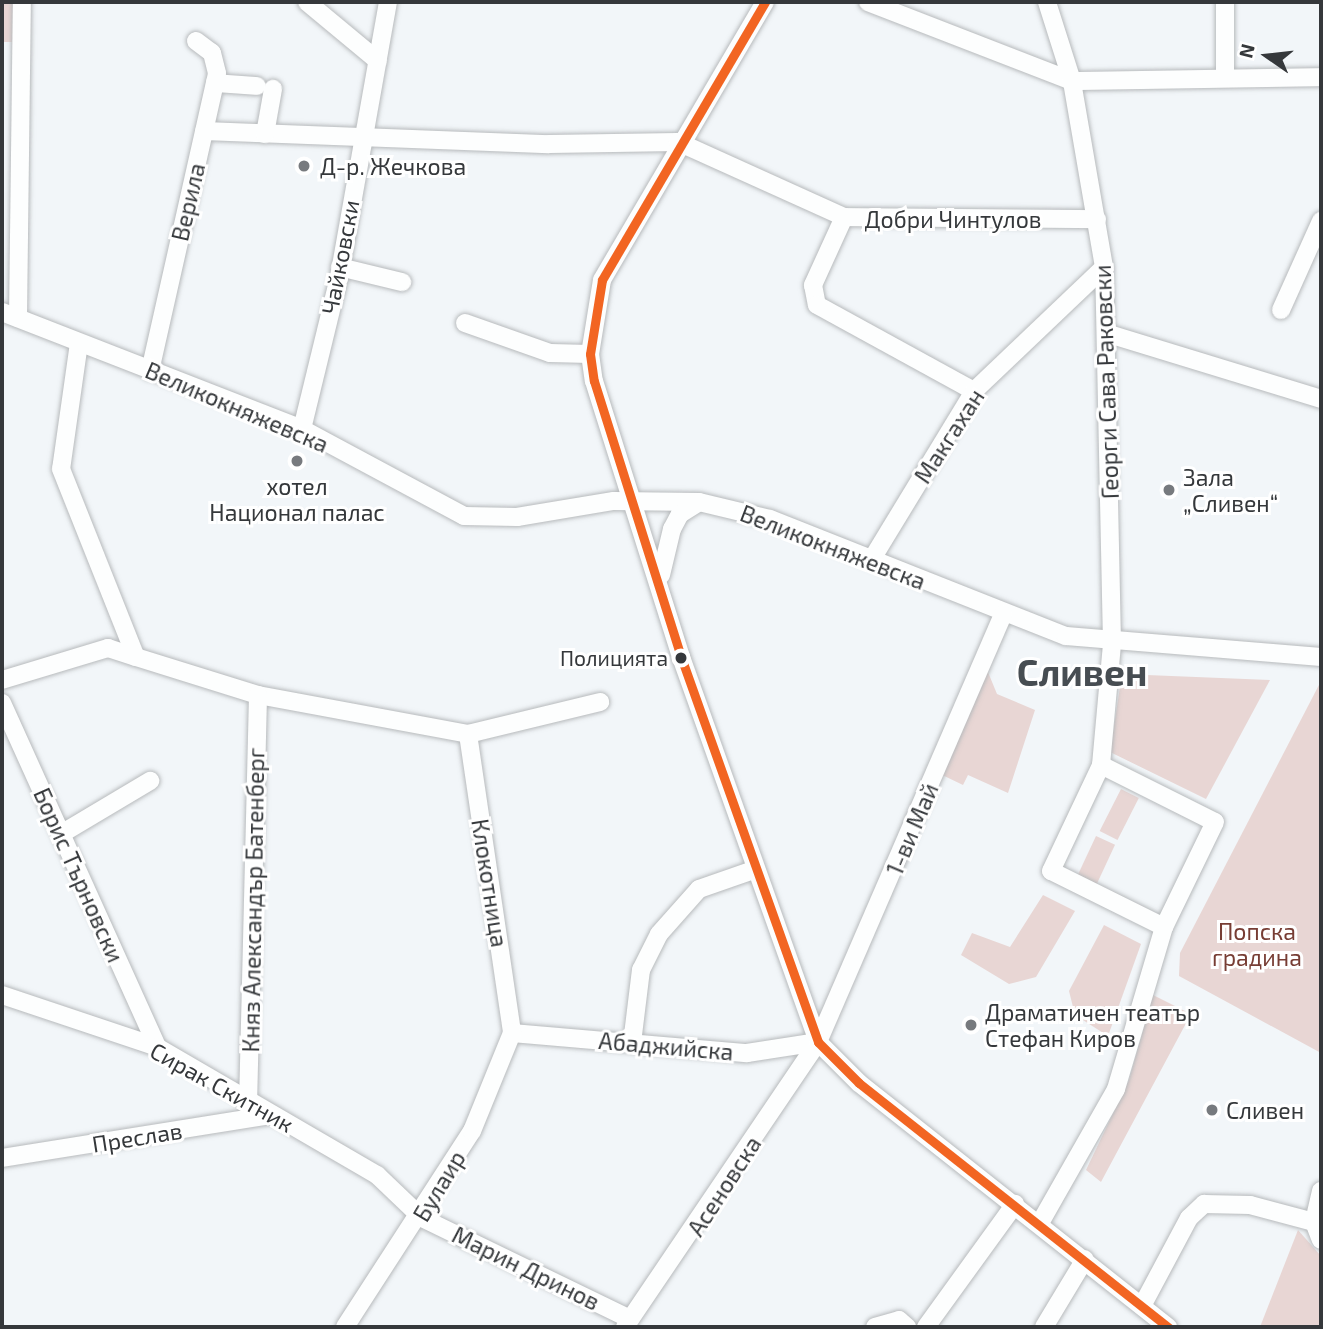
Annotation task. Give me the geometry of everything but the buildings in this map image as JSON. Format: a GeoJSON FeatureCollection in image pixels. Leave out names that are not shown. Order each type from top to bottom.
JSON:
{"type":"FeatureCollection","features":[{"type":"Feature","properties":{"kind":"street"},"geometry":{"type":"LineString","coordinates":[[10,315],[22,2]]}},
{"type":"Feature","properties":{"kind":"street"},"geometry":{"type":"LineString","coordinates":[[307,2],[378,61]]}},
{"type":"Feature","properties":{"kind":"street","name":"Чайковски"},"geometry":{"type":"LineString","coordinates":[[302,429],[340,267],[388,2]]}},
{"type":"Feature","properties":{"kind":"street"},"geometry":{"type":"LineString","coordinates":[[765,2],[678,142],[602,280],[590,354],[634,501],[756,869],[818,1042],[859,1083],[1016,1204],[1168,1327]]}},
{"type":"Feature","properties":{"kind":"street"},"geometry":{"type":"LineString","coordinates":[[868,2],[1072,82],[1225,76],[1321,77]]}},
{"type":"Feature","properties":{"kind":"street","name":"Георги Сава Раковски"},"geometry":{"type":"LineString","coordinates":[[1047,2],[1072,82],[1097,219],[1109,334],[1112,643],[1101,765]]}},
{"type":"Feature","properties":{"kind":"street"},"geometry":{"type":"LineString","coordinates":[[1225,2],[1225,76]]}},
{"type":"Feature","properties":{"kind":"street","name":"Верила"},"geometry":{"type":"LineString","coordinates":[[150,370],[215,83],[212,53],[196,41]]}},
{"type":"Feature","properties":{"kind":"street"},"geometry":{"type":"LineString","coordinates":[[215,83],[265,88],[265,134]]}},
{"type":"Feature","properties":{"kind":"street","name":"Добри Чинтулов"},"geometry":{"type":"LineString","coordinates":[[204,131],[363,137],[678,142],[844,217],[1097,219]]}},
{"type":"Feature","properties":{"kind":"street"},"geometry":{"type":"LineString","coordinates":[[844,217],[813,285],[817,305],[974,391]]}},
{"type":"Feature","properties":{"kind":"street"},"geometry":{"type":"LineString","coordinates":[[1281,310],[1313,258],[1321,221]]}},
{"type":"Feature","properties":{"kind":"street"},"geometry":{"type":"LineString","coordinates":[[340,267],[402,282]]}},
{"type":"Feature","properties":{"kind":"street","name":"Макгахан"},"geometry":{"type":"LineString","coordinates":[[872,559],[974,391],[1104,267]]}},
{"type":"Feature","properties":{"kind":"street","name":"Великокняжевска"},"geometry":{"type":"LineString","coordinates":[[10,315],[302,429],[464,516],[490,520],[634,501],[699,502],[770,519],[1003,614],[1112,643],[1321,657]]}},
{"type":"Feature","properties":{"kind":"street"},"geometry":{"type":"LineString","coordinates":[[465,323],[550,353],[590,354]]}},
{"type":"Feature","properties":{"kind":"street"},"geometry":{"type":"LineString","coordinates":[[1109,334],[1321,399]]}},
{"type":"Feature","properties":{"kind":"street"},"geometry":{"type":"LineString","coordinates":[[79,342],[61,469],[136,657]]}},
{"type":"Feature","properties":{"kind":"street"},"geometry":{"type":"LineString","coordinates":[[660,581],[672,529],[680,514],[699,502]]}},
{"type":"Feature","properties":{"kind":"street","name":"1-ви Май"},"geometry":{"type":"LineString","coordinates":[[818,1042],[1003,614]]}},
{"type":"Feature","properties":{"kind":"street"},"geometry":{"type":"LineString","coordinates":[[2,680],[108,648],[258,695],[468,734],[600,702]]}},
{"type":"Feature","properties":{"kind":"street","name":"Княз Александър Батенберг"},"geometry":{"type":"LineString","coordinates":[[248,1105],[258,695]]}},
{"type":"Feature","properties":{"kind":"street","name":"Борис Търновски"},"geometry":{"type":"LineString","coordinates":[[2,704],[157,1047]]}},
{"type":"Feature","properties":{"kind":"street","name":"Клокотница"},"geometry":{"type":"LineString","coordinates":[[468,734],[512,1033]]}},
{"type":"Feature","properties":{"kind":"street"},"geometry":{"type":"LineString","coordinates":[[1040,1223],[1116,1090],[1164,927],[1215,822],[1101,765],[1051,871],[1164,927]]}},
{"type":"Feature","properties":{"kind":"street"},"geometry":{"type":"LineString","coordinates":[[61,834],[150,781]]}},
{"type":"Feature","properties":{"kind":"street"},"geometry":{"type":"LineString","coordinates":[[632,1043],[641,970],[659,934],[699,889],[756,869]]}},
{"type":"Feature","properties":{"kind":"street","name":"Сирак Скитник"},"geometry":{"type":"LineString","coordinates":[[2,995],[157,1047],[248,1105],[272,1115],[377,1175],[422,1217]]}},
{"type":"Feature","properties":{"kind":"street","name":"Абаджийска"},"geometry":{"type":"LineString","coordinates":[[512,1033],[747,1053],[818,1042]]}},
{"type":"Feature","properties":{"kind":"street","name":"Булаир"},"geometry":{"type":"LineString","coordinates":[[345,1327],[422,1217],[472,1132],[512,1033]]}},
{"type":"Feature","properties":{"kind":"street","name":"Асеновска"},"geometry":{"type":"LineString","coordinates":[[627,1323],[818,1042]]}},
{"type":"Feature","properties":{"kind":"street","name":"Преслав"},"geometry":{"type":"LineString","coordinates":[[2,1158],[272,1115]]}},
{"type":"Feature","properties":{"kind":"street"},"geometry":{"type":"LineString","coordinates":[[1321,1191],[1314,1222],[1321,1240]]}},
{"type":"Feature","properties":{"kind":"street"},"geometry":{"type":"LineString","coordinates":[[926,1327],[1016,1204]]}},
{"type":"Feature","properties":{"kind":"street"},"geometry":{"type":"LineString","coordinates":[[1142,1306],[1189,1218],[1204,1205],[1250,1205],[1314,1222]]}},
{"type":"Feature","properties":{"kind":"street","name":"Марин Дринов"},"geometry":{"type":"LineString","coordinates":[[422,1217],[627,1323]]}},
{"type":"Feature","properties":{"kind":"street"},"geometry":{"type":"LineString","coordinates":[[1044,1327],[1085,1259]]}},
{"type":"Feature","properties":{"kind":"street"},"geometry":{"type":"LineString","coordinates":[[875,1327],[899,1320],[907,1327]]}},
{"type":"Feature","properties":{"kind":"green space"},"geometry":{"type":"Polygon","coordinates":[[[2,2],[13,2],[13,42],[2,42],[2,2]]]}},
{"type":"Feature","properties":{"kind":"green space"},"geometry":{"type":"Polygon","coordinates":[[[983,660],[997,694],[1035,710],[1008,793],[968,775],[963,785],[936,772],[983,660]]]}},
{"type":"Feature","properties":{"kind":"green space"},"geometry":{"type":"Polygon","coordinates":[[[1122,674],[1270,680],[1206,799],[1110,752],[1122,674]]]}},
{"type":"Feature","properties":{"kind":"green space","name":"Попска градина"},"geometry":{"type":"Polygon","coordinates":[[[1321,681],[1321,1053],[1179,976],[1180,953],[1321,681]]]}},
{"type":"Feature","properties":{"kind":"green space"},"geometry":{"type":"Polygon","coordinates":[[[1121,789],[1139,798],[1117,840],[1100,831],[1121,789]]]}},
{"type":"Feature","properties":{"kind":"green space"},"geometry":{"type":"Polygon","coordinates":[[[1096,836],[1115,845],[1095,887],[1076,879],[1096,836]]]}},
{"type":"Feature","properties":{"kind":"green space"},"geometry":{"type":"Polygon","coordinates":[[[1043,895],[1075,911],[1036,977],[1009,984],[961,955],[972,933],[1010,947],[1043,895]]]}},
{"type":"Feature","properties":{"kind":"green space"},"geometry":{"type":"Polygon","coordinates":[[[1104,925],[1141,944],[1108,1036],[1075,1015],[1069,991],[1104,925]]]}},
{"type":"Feature","properties":{"kind":"green space"},"geometry":{"type":"Polygon","coordinates":[[[1153,995],[1191,1014],[1101,1182],[1086,1170],[1129,1080],[1153,995]]]}},
{"type":"Feature","properties":{"kind":"green space"},"geometry":{"type":"Polygon","coordinates":[[[1298,1230],[1321,1256],[1321,1327],[1260,1327],[1298,1230]]]}},
{"type":"Feature","properties":{"kind":"transit line"},"geometry":{"type":"LineString","coordinates":[[765,2],[602,280],[590,354],[594,381],[681,657],[818,1042],[859,1083],[1168,1327]]}},
{"type":"Feature","properties":{"kind":"place","name":"Д-р. Жечкова"},"geometry":{"type":"Point","coordinates":[304,166]}},
{"type":"Feature","properties":{"kind":"place","name":"хотел Национал палас"},"geometry":{"type":"Point","coordinates":[297,461]}},
{"type":"Feature","properties":{"kind":"place","name":"Зала „Сливен“"},"geometry":{"type":"Point","coordinates":[1169,490]}},
{"type":"Feature","properties":{"kind":"place","name":"Полицията"},"geometry":{"type":"Point","coordinates":[681,658]}},
{"type":"Feature","properties":{"kind":"place","name":"Драматичен театър Стефан Киров"},"geometry":{"type":"Point","coordinates":[971,1025]}},
{"type":"Feature","properties":{"kind":"place","name":"Сливен"},"geometry":{"type":"Point","coordinates":[1212,1110]}},
{"type":"Feature","properties":{"kind":"district","name":"Сливен"},"geometry":{"type":"Point","coordinates":[1082,671]}}]}
